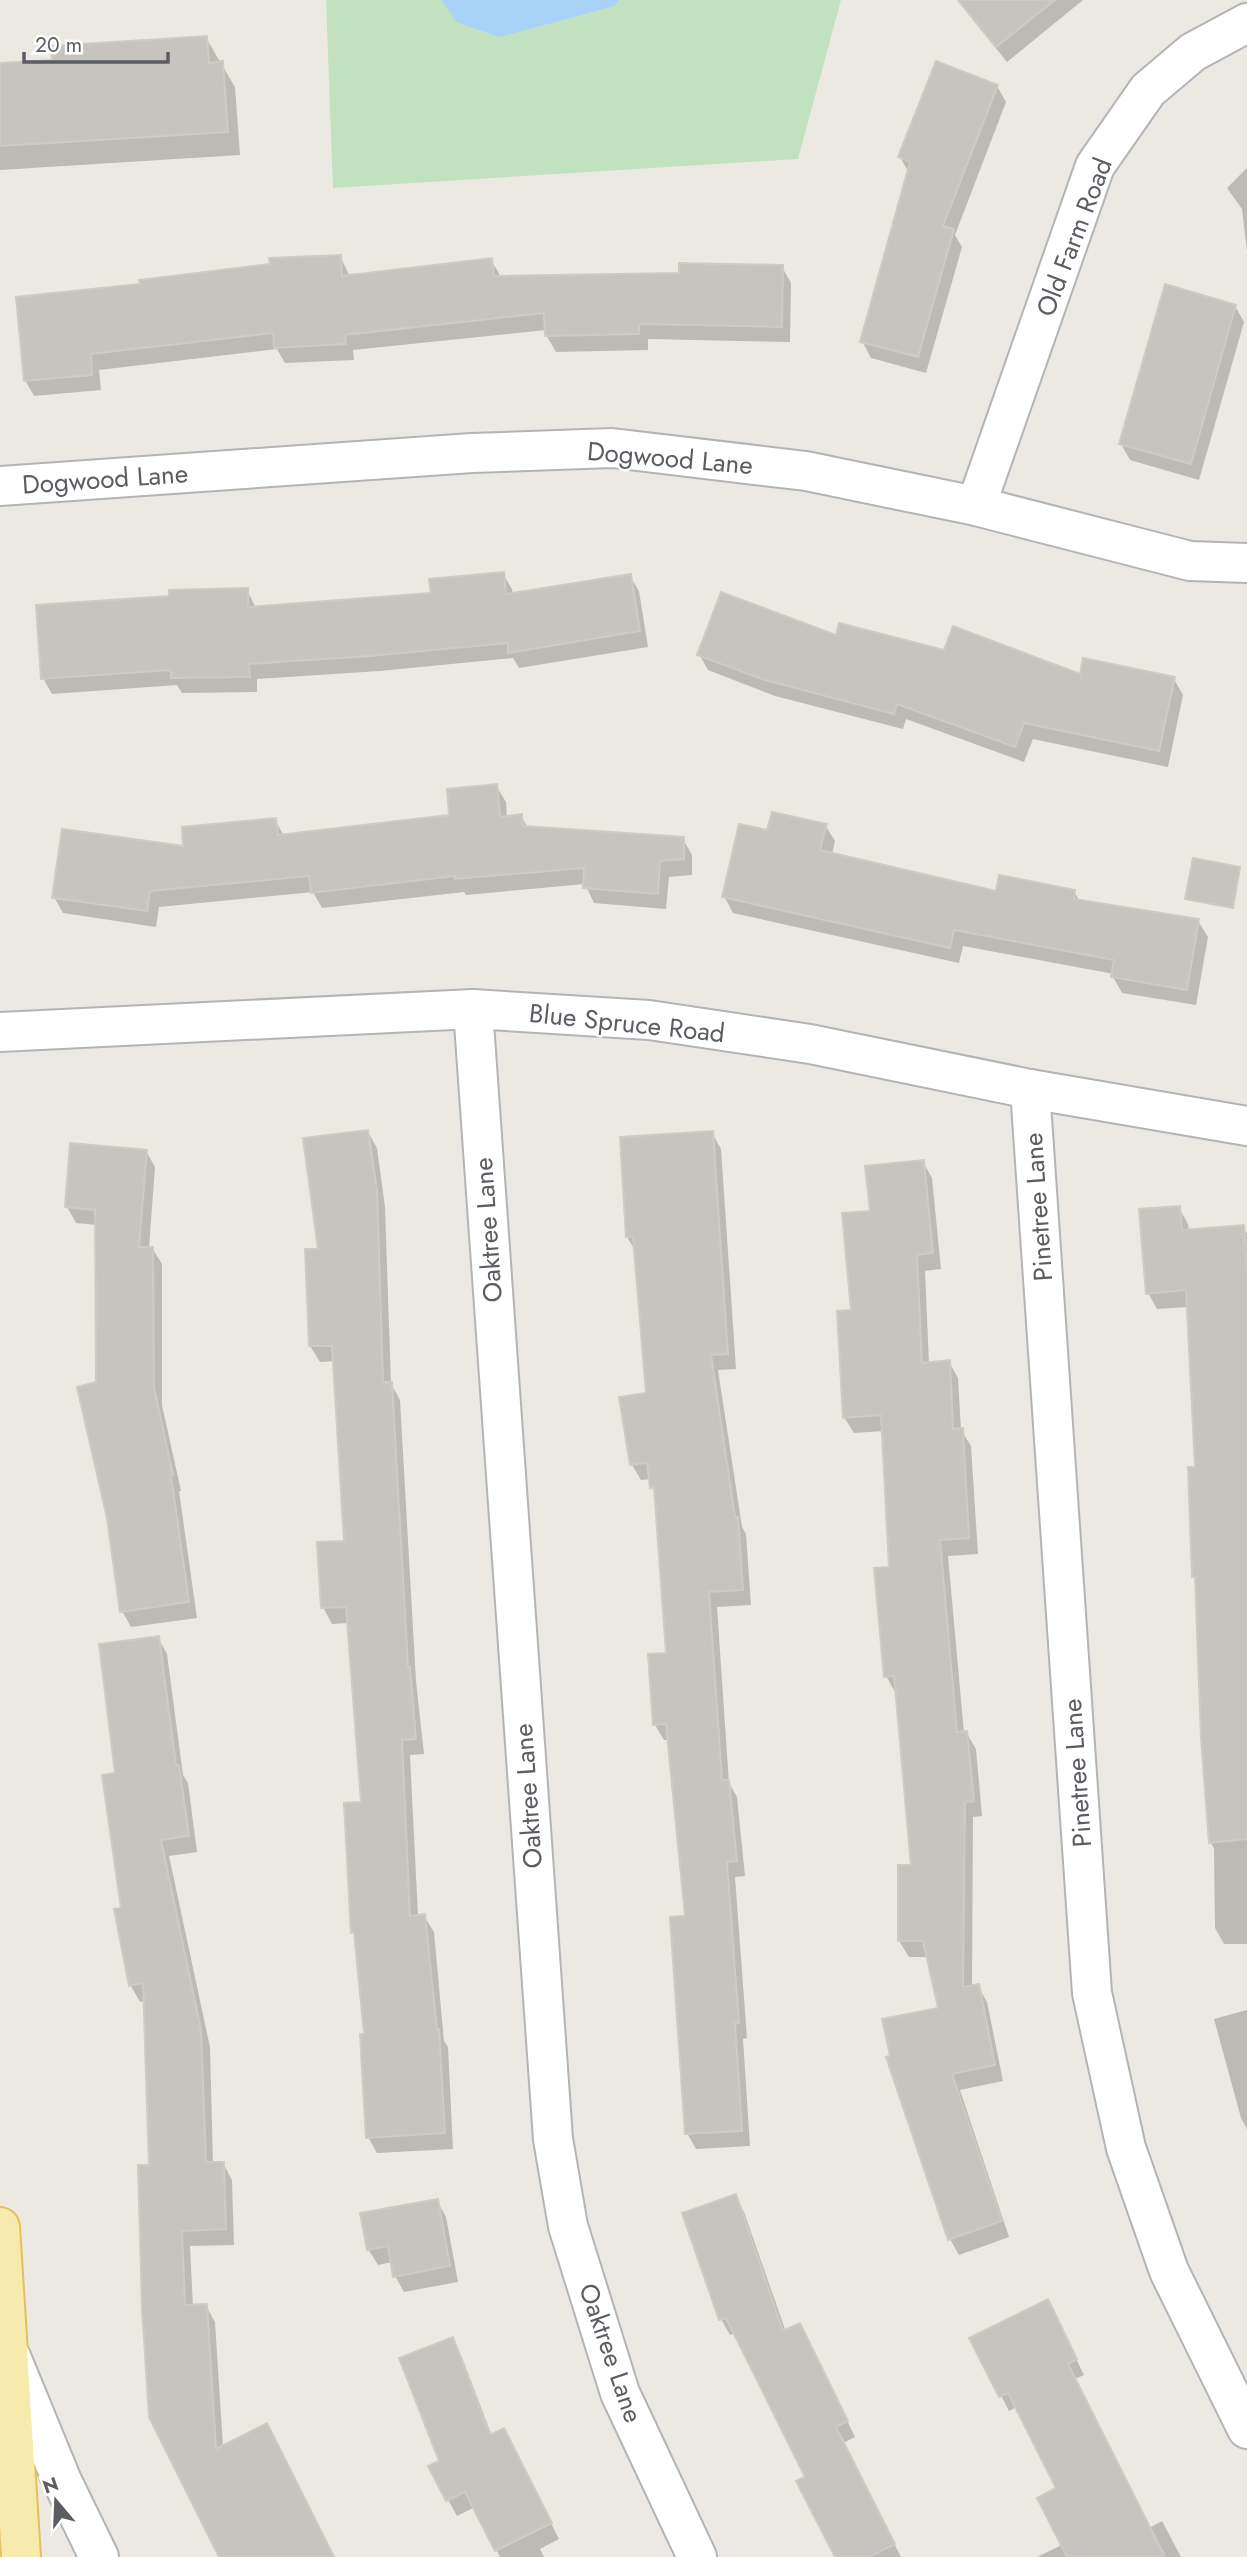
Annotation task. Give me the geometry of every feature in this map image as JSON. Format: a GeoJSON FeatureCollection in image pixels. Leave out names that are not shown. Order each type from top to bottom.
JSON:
{"type":"FeatureCollection","features":[{"type":"Feature","properties":{"kind":"main road"},"geometry":{"type":"LineString","coordinates":[[0,2227],[21,2557]]}},
{"type":"Feature","properties":{"kind":"street","name":"Old Farm Road"},"geometry":{"type":"LineString","coordinates":[[976,506],[1096,166],[1148,90],[1193,52],[1247,23]]}},
{"type":"Feature","properties":{"kind":"street","name":"Dogwood Lane"},"geometry":{"type":"LineString","coordinates":[[0,486],[471,453],[612,448],[806,471],[976,506],[1190,561],[1247,563]]}},
{"type":"Feature","properties":{"kind":"street","name":"Blue Spruce Road"},"geometry":{"type":"LineString","coordinates":[[0,1032],[473,1009],[649,1020],[810,1044],[1030,1089],[1247,1126]]}},
{"type":"Feature","properties":{"kind":"street","name":"Oaktree Lane"},"geometry":{"type":"LineString","coordinates":[[473,1009],[553,2139],[568,2226],[620,2393],[697,2557]]}},
{"type":"Feature","properties":{"kind":"street","name":"Pinetree Lane"},"geometry":{"type":"LineString","coordinates":[[1030,1089],[1092,1993],[1126,2148],[1169,2271],[1247,2429]]}},
{"type":"Feature","properties":{"kind":"street"},"geometry":{"type":"LineString","coordinates":[[8,2349],[62,2481],[99,2557]]}},
{"type":"Feature","properties":{"kind":"green space"},"geometry":{"type":"Polygon","coordinates":[[[326,0],[841,0],[798,159],[333,188],[326,0]]]}},
{"type":"Feature","properties":{"kind":"water"},"geometry":{"type":"Polygon","coordinates":[[[442,0],[619,0],[614,6],[500,37],[456,22],[442,0]]]}},
{"type":"Feature","properties":{"kind":"building"},"geometry":{"type":"Polygon","coordinates":[[[958,0],[1055,0],[996,47],[958,0]]]}},
{"type":"Feature","properties":{"kind":"building"},"geometry":{"type":"Polygon","coordinates":[[[207,36],[209,63],[223,61],[228,132],[0,146],[0,63],[52,60],[51,46],[207,36]]]}},
{"type":"Feature","properties":{"kind":"building"},"geometry":{"type":"Polygon","coordinates":[[[936,61],[998,85],[943,226],[954,229],[918,357],[860,342],[910,162],[898,157],[936,61]]]}},
{"type":"Feature","properties":{"kind":"building"},"geometry":{"type":"Polygon","coordinates":[[[341,255],[342,276],[492,258],[494,276],[679,273],[679,263],[783,265],[782,327],[639,324],[639,334],[545,336],[544,313],[345,335],[346,344],[274,348],[273,333],[91,354],[92,375],[24,381],[16,297],[140,284],[139,280],[270,264],[269,258],[341,255]]]}},
{"type":"Feature","properties":{"kind":"building"},"geometry":{"type":"Polygon","coordinates":[[[1165,284],[1236,305],[1191,464],[1119,444],[1165,284]]]}},
{"type":"Feature","properties":{"kind":"building"},"geometry":{"type":"Polygon","coordinates":[[[504,572],[506,594],[631,574],[640,631],[508,653],[508,643],[249,664],[250,677],[171,678],[171,670],[41,679],[36,605],[169,596],[169,590],[248,588],[248,607],[431,593],[429,579],[504,572]]]}},
{"type":"Feature","properties":{"kind":"building"},"geometry":{"type":"Polygon","coordinates":[[[721,592],[836,635],[839,623],[944,650],[953,626],[1080,674],[1083,658],[1175,677],[1159,751],[1024,723],[1015,747],[897,704],[894,714],[765,680],[697,655],[721,592]]]}},
{"type":"Feature","properties":{"kind":"building"},"geometry":{"type":"Polygon","coordinates":[[[497,784],[500,817],[522,814],[523,826],[684,837],[684,859],[660,861],[658,894],[583,888],[584,868],[455,879],[455,876],[311,893],[309,876],[150,891],[147,911],[52,898],[62,829],[183,846],[182,827],[276,818],[278,835],[449,815],[447,789],[497,784]]]}},
{"type":"Feature","properties":{"kind":"building"},"geometry":{"type":"Polygon","coordinates":[[[772,812],[827,824],[820,850],[996,891],[999,875],[1075,890],[1074,899],[1199,919],[1187,990],[1111,977],[1114,960],[954,930],[950,948],[722,897],[739,824],[767,830],[772,812]]]}},
{"type":"Feature","properties":{"kind":"building"},"geometry":{"type":"Polygon","coordinates":[[[1193,858],[1240,867],[1233,908],[1185,899],[1193,858]]]}},
{"type":"Feature","properties":{"kind":"building"},"geometry":{"type":"Polygon","coordinates":[[[368,1130],[377,1190],[383,1382],[392,1382],[408,1667],[416,1739],[402,1740],[410,1916],[425,1914],[437,2030],[439,2029],[445,2133],[366,2138],[360,2034],[364,2034],[354,1932],[351,1933],[344,1803],[361,1802],[346,1607],[321,1608],[317,1542],[344,1541],[332,1346],[309,1346],[305,1249],[318,1249],[303,1138],[368,1130]]]}},
{"type":"Feature","properties":{"kind":"building"},"geometry":{"type":"Polygon","coordinates":[[[713,1131],[728,1354],[711,1355],[735,1517],[738,1517],[743,1590],[709,1592],[722,1780],[729,1780],[737,1861],[727,1862],[739,2023],[735,2023],[742,2131],[685,2134],[670,1917],[685,1916],[666,1724],[653,1725],[648,1654],[666,1653],[654,1487],[650,1488],[647,1463],[630,1465],[619,1397],[646,1393],[633,1237],[626,1237],[620,1137],[713,1131]]]}},
{"type":"Feature","properties":{"kind":"building"},"geometry":{"type":"Polygon","coordinates":[[[70,1143],[147,1150],[139,1247],[153,1247],[154,1388],[173,1475],[189,1602],[120,1612],[107,1518],[77,1387],[96,1382],[95,1210],[65,1207],[70,1143]]]}},
{"type":"Feature","properties":{"kind":"building"},"geometry":{"type":"Polygon","coordinates":[[[924,1160],[933,1253],[917,1255],[922,1363],[950,1360],[953,1429],[963,1428],[969,1538],[940,1540],[957,1732],[967,1731],[974,1801],[965,1802],[963,1987],[979,1984],[995,2065],[952,2074],[1002,2221],[948,2240],[886,2057],[890,2056],[882,2019],[938,2008],[923,1941],[898,1941],[898,1865],[911,1865],[894,1676],[884,1677],[874,1568],[889,1567],[881,1415],[843,1418],[837,1311],[851,1310],[842,1213],[870,1211],[865,1166],[924,1160]]]}},
{"type":"Feature","properties":{"kind":"building"},"geometry":{"type":"Polygon","coordinates":[[[1180,1206],[1182,1230],[1244,1225],[1247,1267],[1247,1839],[1209,1843],[1201,1738],[1195,1577],[1192,1577],[1188,1467],[1195,1467],[1186,1290],[1146,1294],[1139,1209],[1180,1206]]]}},
{"type":"Feature","properties":{"kind":"building"},"geometry":{"type":"Polygon","coordinates":[[[159,1636],[176,1765],[179,1765],[189,1836],[161,1840],[201,2030],[206,2162],[224,2162],[226,2229],[182,2231],[185,2305],[207,2304],[216,2449],[267,2423],[334,2557],[219,2557],[149,2417],[142,2308],[138,2165],[149,2165],[143,1983],[129,1986],[114,1909],[121,1908],[102,1775],[115,1773],[99,1644],[159,1636]]]}},
{"type":"Feature","properties":{"kind":"building"},"geometry":{"type":"Polygon","coordinates":[[[736,2194],[783,2331],[800,2323],[848,2421],[836,2427],[895,2544],[869,2557],[835,2557],[796,2481],[805,2477],[726,2318],[719,2320],[682,2213],[736,2194]]]}},
{"type":"Feature","properties":{"kind":"building"},"geometry":{"type":"Polygon","coordinates":[[[438,2199],[450,2266],[393,2277],[388,2246],[367,2250],[360,2213],[438,2199]]]}},
{"type":"Feature","properties":{"kind":"building"},"geometry":{"type":"Polygon","coordinates":[[[1048,2299],[1077,2359],[1068,2364],[1165,2557],[1067,2557],[1037,2498],[1056,2488],[1008,2393],[999,2397],[969,2338],[1048,2299]]]}},
{"type":"Feature","properties":{"kind":"building"},"geometry":{"type":"Polygon","coordinates":[[[453,2337],[490,2435],[504,2428],[552,2523],[495,2551],[465,2492],[446,2501],[428,2466],[439,2461],[399,2358],[453,2337]]]}}]}
